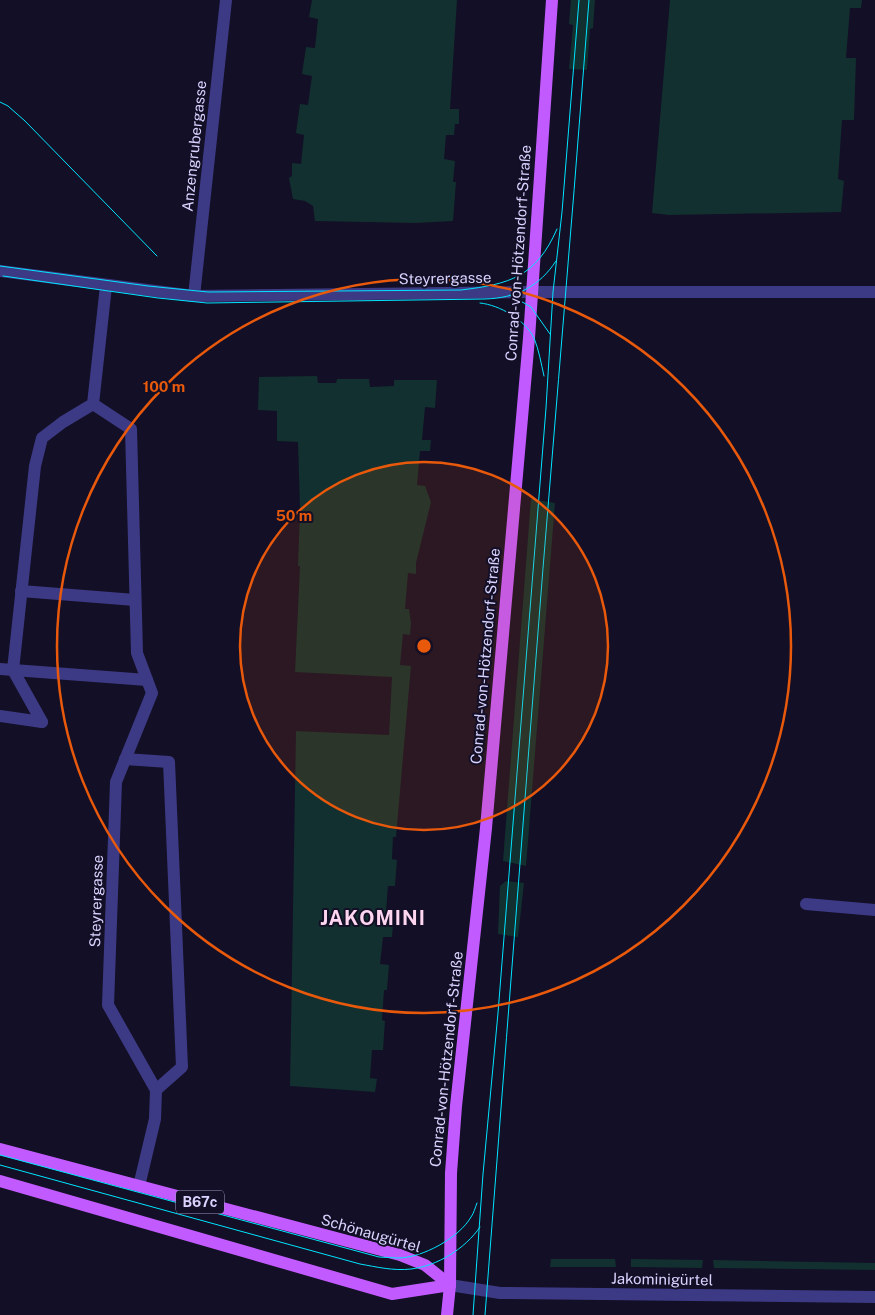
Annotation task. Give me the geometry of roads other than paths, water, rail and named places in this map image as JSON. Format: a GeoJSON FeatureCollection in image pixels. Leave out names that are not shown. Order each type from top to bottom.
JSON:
{"type":"FeatureCollection","features":[{"type":"Feature","properties":{"kind":"main road","name":"Conrad-von-Hötzendorf-Straße"},"geometry":{"type":"LineString","coordinates":[[447,1315],[450,1285],[451,1173],[456,1106],[483,864],[532,292],[552,0]]}},
{"type":"Feature","properties":{"kind":"main road","name":"Schönaugürtel"},"geometry":{"type":"LineString","coordinates":[[0,1149],[400,1256],[425,1265],[450,1285]]}},
{"type":"Feature","properties":{"kind":"main road","name":"B67c"},"geometry":{"type":"LineString","coordinates":[[0,1181],[392,1294],[450,1285]]}},
{"type":"Feature","properties":{"kind":"street","name":"Anzengrubergasse"},"geometry":{"type":"LineString","coordinates":[[194,296],[226,0]]}},
{"type":"Feature","properties":{"kind":"street","name":"Steyrergasse"},"geometry":{"type":"LineString","coordinates":[[0,271],[194,296],[532,292],[875,292]]}},
{"type":"Feature","properties":{"kind":"street"},"geometry":{"type":"LineString","coordinates":[[0,716],[42,722],[6,669],[21,590],[35,466],[42,438],[63,422],[93,404],[106,286]]}},
{"type":"Feature","properties":{"kind":"street","name":"Steyrergasse"},"geometry":{"type":"LineString","coordinates":[[93,404],[131,429],[136,653],[152,694],[116,782],[108,1005],[156,1090]]}},
{"type":"Feature","properties":{"kind":"street"},"geometry":{"type":"LineString","coordinates":[[21,590],[135,600]]}},
{"type":"Feature","properties":{"kind":"street"},"geometry":{"type":"LineString","coordinates":[[6,669],[147,680]]}},
{"type":"Feature","properties":{"kind":"street"},"geometry":{"type":"LineString","coordinates":[[125,759],[169,762],[182,1067],[156,1090],[155,1119],[139,1186]]}},
{"type":"Feature","properties":{"kind":"street"},"geometry":{"type":"LineString","coordinates":[[806,904],[875,910]]}},
{"type":"Feature","properties":{"kind":"street","name":"Jakominigürtel"},"geometry":{"type":"LineString","coordinates":[[450,1285],[500,1293],[875,1297]]}},
{"type":"Feature","properties":{"kind":"tram line"},"geometry":{"type":"LineString","coordinates":[[473,1315],[546,408],[553,292],[562,212],[579,0]]}},
{"type":"Feature","properties":{"kind":"tram line"},"geometry":{"type":"LineString","coordinates":[[485,1315],[589,0]]}},
{"type":"Feature","properties":{"kind":"tram line"},"geometry":{"type":"LineString","coordinates":[[0,102],[8,106],[25,121],[157,256]]}},
{"type":"Feature","properties":{"kind":"tram line"},"geometry":{"type":"LineString","coordinates":[[0,266],[208,292],[461,290],[494,285],[520,275],[540,258],[557,229]]}},
{"type":"Feature","properties":{"kind":"tram line"},"geometry":{"type":"LineString","coordinates":[[3,276],[207,303],[485,299],[507,296],[526,289],[542,278],[556,261]]}},
{"type":"Feature","properties":{"kind":"tram line"},"geometry":{"type":"LineString","coordinates":[[510,295],[531,307],[550,334]]}},
{"type":"Feature","properties":{"kind":"tram line"},"geometry":{"type":"LineString","coordinates":[[480,303],[504,310],[525,325],[536,343],[544,376]]}},
{"type":"Feature","properties":{"kind":"tram line"},"geometry":{"type":"LineString","coordinates":[[0,1155],[379,1257],[408,1257],[418,1255],[439,1245],[465,1225],[473,1214],[477,1203]]}},
{"type":"Feature","properties":{"kind":"tram line"},"geometry":{"type":"LineString","coordinates":[[0,1165],[360,1264],[385,1268],[411,1269],[431,1264],[458,1249],[480,1227]]}},
{"type":"Feature","properties":{"kind":"district","name":"JAKOMINI"},"geometry":{"type":"Point","coordinates":[373,918]}}]}
